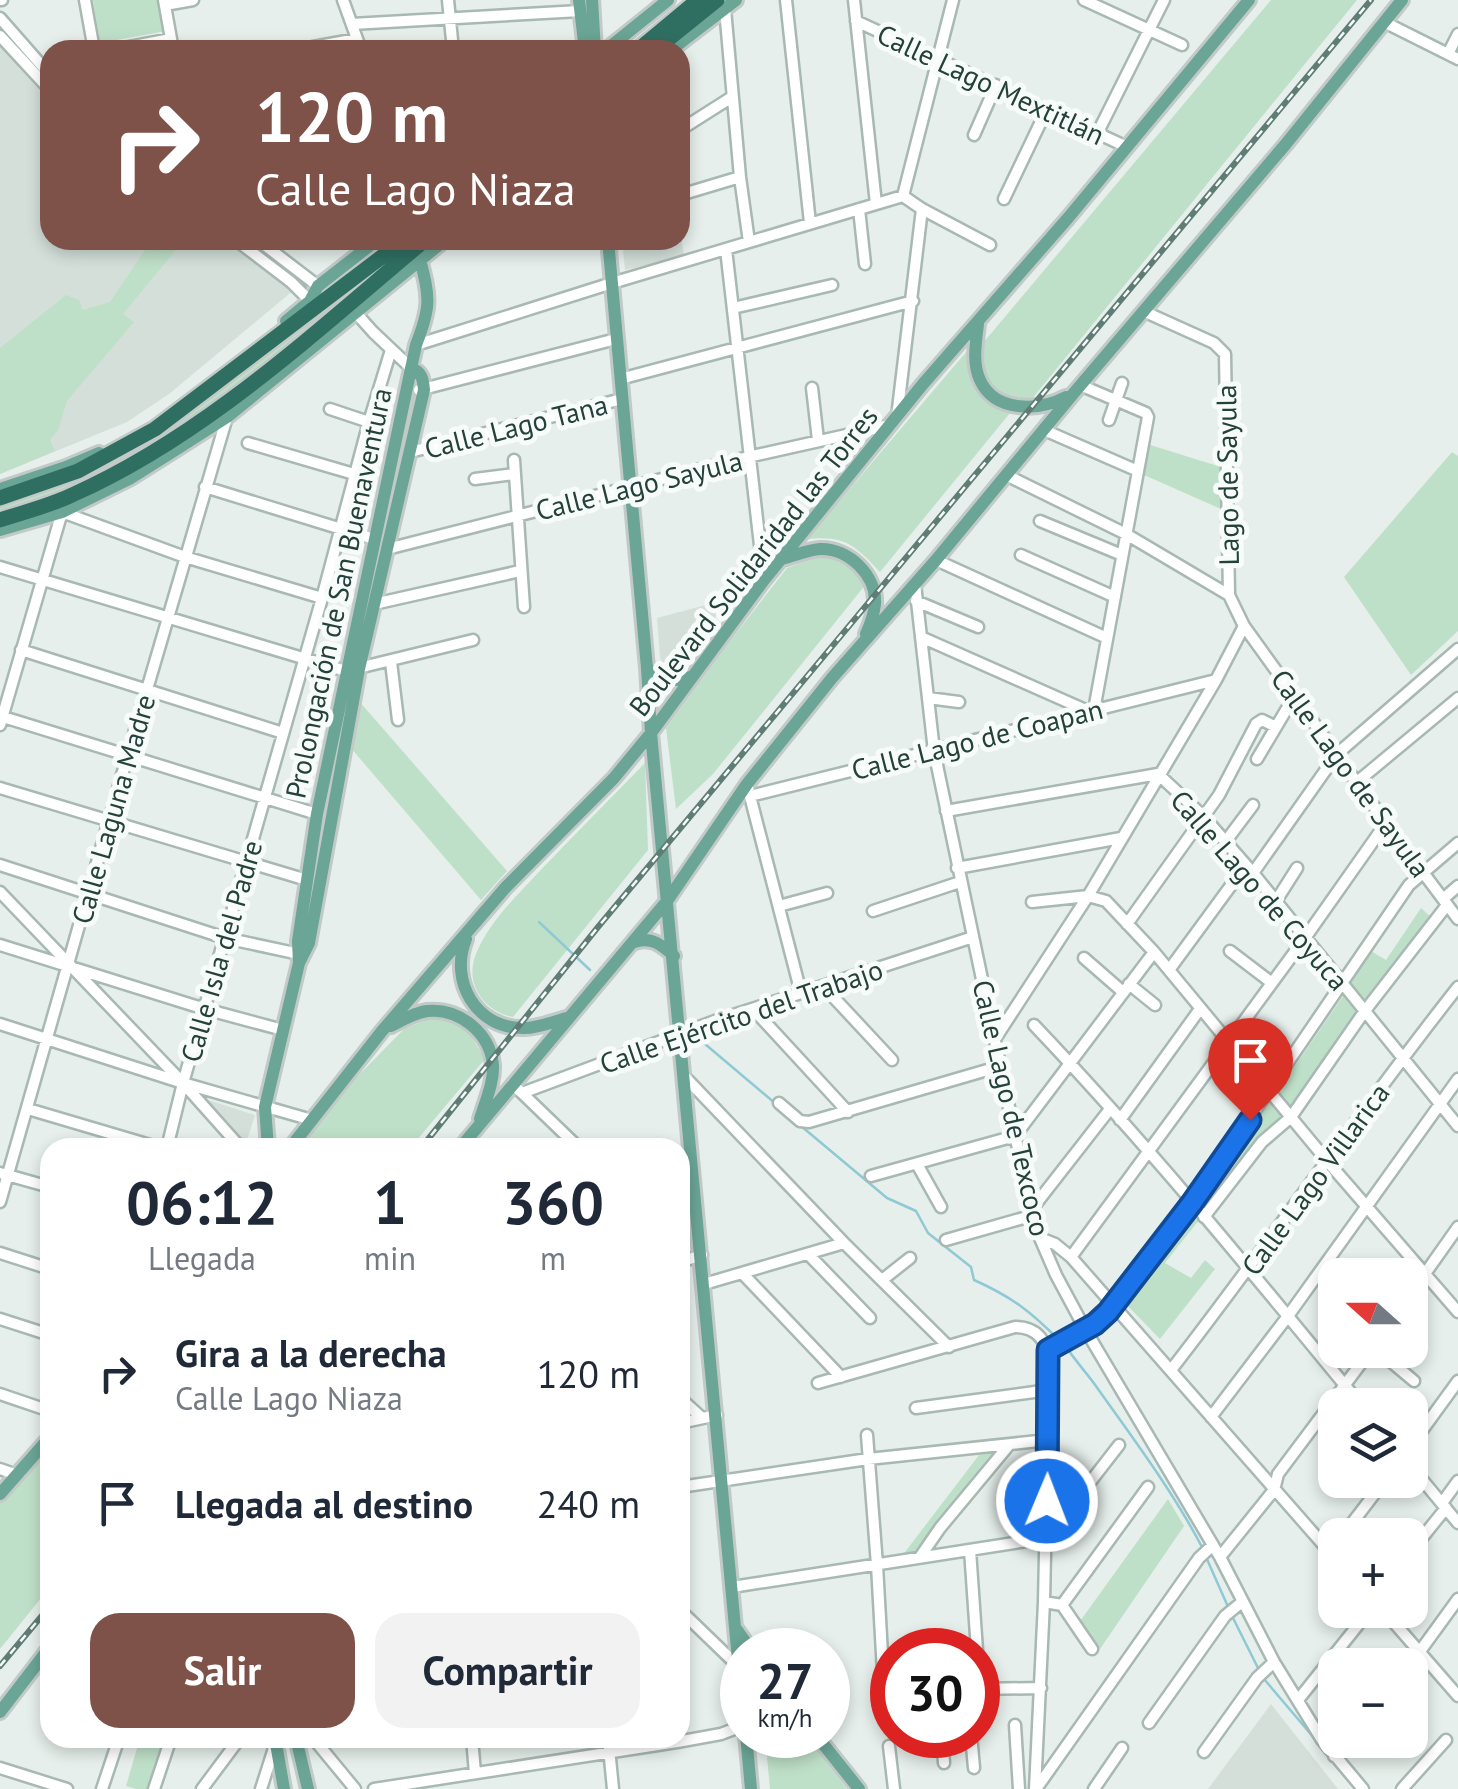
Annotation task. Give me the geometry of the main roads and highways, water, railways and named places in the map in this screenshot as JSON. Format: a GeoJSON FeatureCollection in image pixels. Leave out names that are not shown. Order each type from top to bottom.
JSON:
{"type":"FeatureCollection","features":[{"type":"Feature","properties":{"kind":"highway"},"geometry":{"type":"LineString","coordinates":[[650,40],[698,0]]}},
{"type":"Feature","properties":{"kind":"highway"},"geometry":{"type":"LineString","coordinates":[[670,40],[726,3]]}},
{"type":"Feature","properties":{"kind":"highway"},"geometry":{"type":"LineString","coordinates":[[0,498],[78,472],[116,447],[155,429],[391,250]]}},
{"type":"Feature","properties":{"kind":"highway"},"geometry":{"type":"LineString","coordinates":[[0,520],[60,501],[133,470],[299,352],[413,250]]}},
{"type":"Feature","properties":{"kind":"main road"},"geometry":{"type":"LineString","coordinates":[[592,0],[595,40]]}},
{"type":"Feature","properties":{"kind":"main road"},"geometry":{"type":"LineString","coordinates":[[620,40],[668,0]]}},
{"type":"Feature","properties":{"kind":"main road","name":"Boulevard Solidaridad las Torres"},"geometry":{"type":"LineString","coordinates":[[298,1138],[382,1031],[506,887],[614,778],[764,580],[923,384],[1249,0]]}},
{"type":"Feature","properties":{"kind":"main road"},"geometry":{"type":"LineString","coordinates":[[468,1138],[517,1088],[667,902],[862,641],[936,560],[1402,0]]}},
{"type":"Feature","properties":{"kind":"main road"},"geometry":{"type":"LineString","coordinates":[[683,40],[726,3]]}},
{"type":"Feature","properties":{"kind":"main road"},"geometry":{"type":"LineString","coordinates":[[579,6],[583,40]]}},
{"type":"Feature","properties":{"kind":"main road"},"geometry":{"type":"LineString","coordinates":[[595,32],[610,40]]}},
{"type":"Feature","properties":{"kind":"main road"},"geometry":{"type":"LineString","coordinates":[[0,489],[116,447],[177,406],[310,301],[318,286],[364,250]]}},
{"type":"Feature","properties":{"kind":"main road"},"geometry":{"type":"LineString","coordinates":[[0,530],[62,512],[227,416],[299,352],[356,313],[432,250]]}},
{"type":"Feature","properties":{"kind":"main road"},"geometry":{"type":"LineString","coordinates":[[609,250],[736,1628]]}},
{"type":"Feature","properties":{"kind":"main road"},"geometry":{"type":"LineString","coordinates":[[411,368],[428,312],[420,260]]}},
{"type":"Feature","properties":{"kind":"main road"},"geometry":{"type":"LineString","coordinates":[[978,322],[977,372],[984,387],[996,398],[1011,405],[1033,407],[1050,404],[1076,390]]}},
{"type":"Feature","properties":{"kind":"main road","name":"Prolongación de San Buenaventura"},"geometry":{"type":"LineString","coordinates":[[267,1138],[264,1107],[300,957],[317,814],[353,670],[374,604],[424,390],[422,376],[411,368],[374,539],[353,670],[308,943],[300,957]]}},
{"type":"Feature","properties":{"kind":"main road"},"geometry":{"type":"LineString","coordinates":[[782,559],[827,550],[860,567],[872,584],[875,603],[862,641]]}},
{"type":"Feature","properties":{"kind":"main road"},"geometry":{"type":"LineString","coordinates":[[648,668],[670,680],[693,676]]}},
{"type":"Feature","properties":{"kind":"main road"},"geometry":{"type":"LineString","coordinates":[[471,928],[460,956],[460,974],[469,999],[480,1012],[495,1022],[520,1028],[573,1016]]}},
{"type":"Feature","properties":{"kind":"main road"},"geometry":{"type":"LineString","coordinates":[[635,942],[655,942],[674,956]]}},
{"type":"Feature","properties":{"kind":"main road"},"geometry":{"type":"LineString","coordinates":[[382,1031],[414,1014],[430,1011],[454,1014],[474,1027],[488,1047],[492,1063],[492,1080],[478,1126]]}},
{"type":"Feature","properties":{"kind":"main road"},"geometry":{"type":"LineString","coordinates":[[0,1494],[40,1449]]}},
{"type":"Feature","properties":{"kind":"main road"},"geometry":{"type":"LineString","coordinates":[[0,1712],[40,1660]]}},
{"type":"Feature","properties":{"kind":"main road"},"geometry":{"type":"LineString","coordinates":[[276,1748],[283,1784]]}},
{"type":"Feature","properties":{"kind":"main road"},"geometry":{"type":"LineString","coordinates":[[298,1748],[306,1783]]}},
{"type":"Feature","properties":{"kind":"main road"},"geometry":{"type":"LineString","coordinates":[[748,1758],[751,1789]]}},
{"type":"Feature","properties":{"kind":"main road"},"geometry":{"type":"LineString","coordinates":[[834,1758],[859,1789]]}},
{"type":"Feature","properties":{"kind":"waterway"},"geometry":{"type":"LineString","coordinates":[[539,922],[590,970]]}},
{"type":"Feature","properties":{"kind":"waterway"},"geometry":{"type":"LineString","coordinates":[[705,1044],[776,1104]]}},
{"type":"Feature","properties":{"kind":"waterway"},"geometry":{"type":"LineString","coordinates":[[801,1126],[887,1198],[916,1211],[928,1233],[971,1267],[974,1280],[1020,1305],[1059,1340]]}},
{"type":"Feature","properties":{"kind":"waterway"},"geometry":{"type":"LineString","coordinates":[[1065,1345],[1154,1468],[1203,1549]]}},
{"type":"Feature","properties":{"kind":"waterway"},"geometry":{"type":"LineString","coordinates":[[1206,1557],[1229,1609]]}},
{"type":"Feature","properties":{"kind":"waterway"},"geometry":{"type":"LineString","coordinates":[[1232,1616],[1260,1672]]}},
{"type":"Feature","properties":{"kind":"waterway"},"geometry":{"type":"LineString","coordinates":[[1264,1679],[1318,1743]]}},
{"type":"Feature","properties":{"kind":"railway"},"geometry":{"type":"LineString","coordinates":[[429,1138],[598,927],[1371,0]]}},
{"type":"Feature","properties":{"kind":"railway"},"geometry":{"type":"LineString","coordinates":[[0,1666],[40,1618]]}}]}
